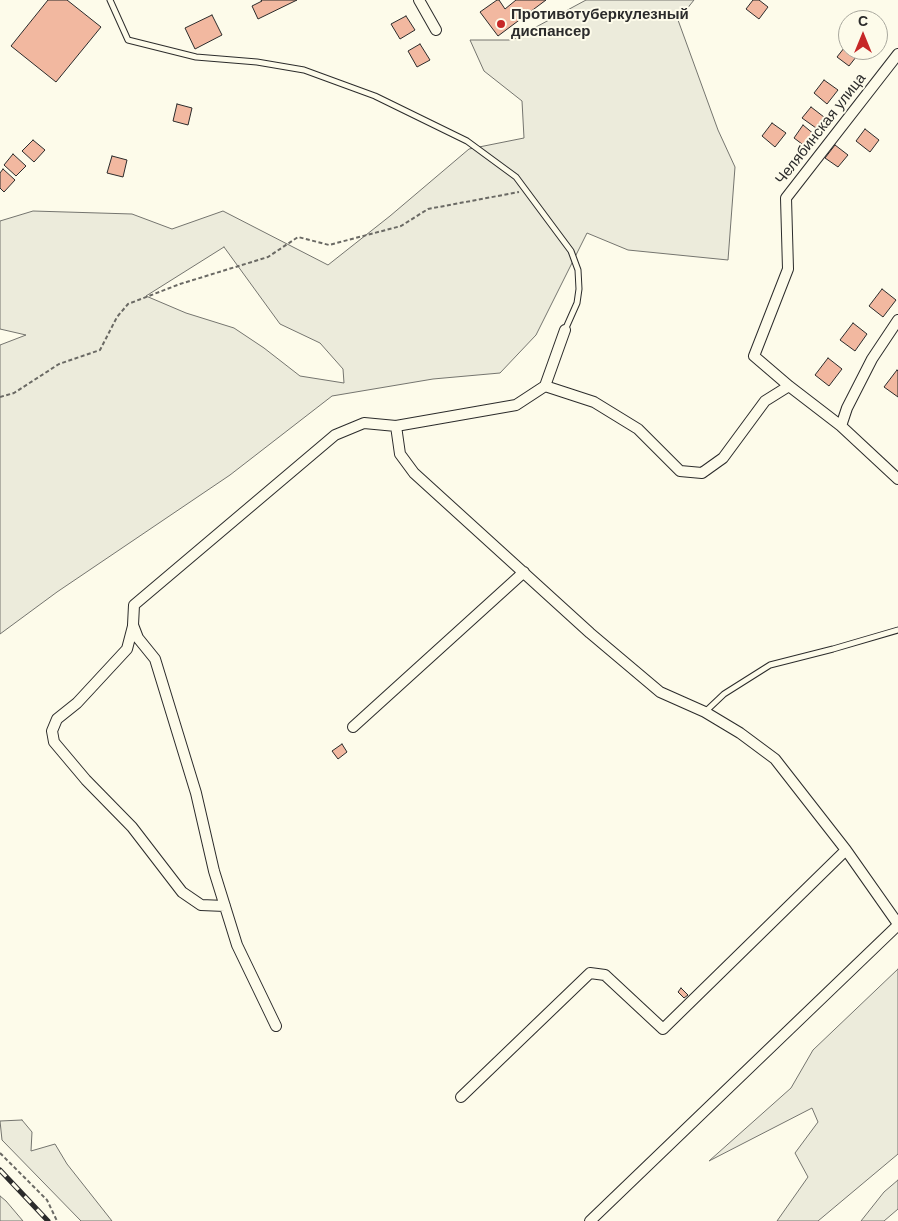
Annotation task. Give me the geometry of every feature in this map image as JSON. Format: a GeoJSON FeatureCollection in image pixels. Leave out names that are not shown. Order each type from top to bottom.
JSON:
{"type":"FeatureCollection","features":[{"type":"Feature","properties":{"kind":"street"},"geometry":{"type":"LineString","coordinates":[[419,0],[436,30]]}},
{"type":"Feature","properties":{"kind":"street","name":"Челябинская улица"},"geometry":{"type":"LineString","coordinates":[[789,386],[754,356],[788,269],[786,198],[898,54]]}},
{"type":"Feature","properties":{"kind":"street"},"geometry":{"type":"LineString","coordinates":[[841,426],[847,408],[872,359],[898,320]]}},
{"type":"Feature","properties":{"kind":"street"},"geometry":{"type":"LineString","coordinates":[[225,906],[200,905],[182,892],[132,827],[86,780],[54,742],[52,731],[57,720],[77,703],[127,649],[133,625],[134,605],[334,435],[364,423],[396,426],[516,405],[545,386],[565,330]]}},
{"type":"Feature","properties":{"kind":"street"},"geometry":{"type":"LineString","coordinates":[[545,386],[594,402],[638,429],[680,470],[702,473],[723,458],[765,401],[789,386],[841,426],[898,479]]}},
{"type":"Feature","properties":{"kind":"street"},"geometry":{"type":"LineString","coordinates":[[396,426],[400,454],[414,473],[590,633],[660,692],[705,712],[740,733],[775,759],[846,850],[898,924],[590,1221]]}},
{"type":"Feature","properties":{"kind":"street"},"geometry":{"type":"LineString","coordinates":[[353,728],[524,572]]}},
{"type":"Feature","properties":{"kind":"street"},"geometry":{"type":"LineString","coordinates":[[133,625],[138,638],[155,659],[196,793],[214,871],[237,945],[276,1026]]}},
{"type":"Feature","properties":{"kind":"street"},"geometry":{"type":"LineString","coordinates":[[460,1097],[590,973],[606,975],[663,1029],[846,850]]}},
{"type":"Feature","properties":{"kind":"lane"},"geometry":{"type":"LineString","coordinates":[[110,0],[128,40],[196,57],[257,62],[304,70],[375,96],[467,141],[516,177],[571,251],[578,270],[579,289],[578,302],[565,330]]}},
{"type":"Feature","properties":{"kind":"lane"},"geometry":{"type":"LineString","coordinates":[[705,712],[724,694],[770,665],[898,630]]}},
{"type":"Feature","properties":{"kind":"path"},"geometry":{"type":"LineString","coordinates":[[0,397],[14,393],[59,364],[100,350],[117,317],[128,304],[180,284],[268,257],[298,237],[329,245],[401,226],[428,209],[526,190]]}},
{"type":"Feature","properties":{"kind":"path"},"geometry":{"type":"LineString","coordinates":[[0,1152],[47,1200],[57,1221]]}},
{"type":"Feature","properties":{"kind":"shaded area"},"geometry":{"type":"Polygon","coordinates":[[[586,0],[694,0],[678,20],[718,130],[735,167],[728,260],[628,250],[587,233],[536,335],[500,373],[433,379],[332,396],[230,475],[57,592],[0,634],[0,345],[26,335],[0,329],[0,221],[33,211],[132,214],[172,229],[223,211],[328,265],[390,216],[469,149],[524,138],[522,101],[484,71],[470,40],[512,40],[586,0]],[[224,247],[146,296],[186,313],[234,328],[300,376],[344,383],[343,369],[320,343],[280,324],[224,247]]]}},
{"type":"Feature","properties":{"kind":"shaded area"},"geometry":{"type":"Polygon","coordinates":[[[898,969],[898,1154],[818,1221],[777,1221],[808,1177],[795,1153],[818,1122],[812,1108],[709,1161],[791,1088],[813,1050],[898,969]]]}},
{"type":"Feature","properties":{"kind":"shaded area"},"geometry":{"type":"Polygon","coordinates":[[[22,1120],[32,1132],[31,1151],[55,1144],[67,1164],[112,1221],[81,1221],[2,1140],[0,1121],[22,1120]]]}},
{"type":"Feature","properties":{"kind":"shaded area"},"geometry":{"type":"Polygon","coordinates":[[[898,1180],[898,1209],[884,1221],[861,1221],[884,1192],[898,1180]]]}},
{"type":"Feature","properties":{"kind":"shaded area"},"geometry":{"type":"Polygon","coordinates":[[[0,1196],[6,1201],[23,1221],[0,1221],[0,1196]]]}},
{"type":"Feature","properties":{"kind":"building"},"geometry":{"type":"Polygon","coordinates":[[[48,0],[67,0],[101,27],[56,82],[11,46],[48,0]]]}},
{"type":"Feature","properties":{"kind":"building"},"geometry":{"type":"Polygon","coordinates":[[[261,0],[297,0],[258,19],[252,6],[261,0]]]}},
{"type":"Feature","properties":{"kind":"building","name":"Противотуберкулезный диспансер"},"geometry":{"type":"Polygon","coordinates":[[[497,0],[505,9],[516,0],[546,0],[498,36],[480,12],[497,0]]]}},
{"type":"Feature","properties":{"kind":"building"},"geometry":{"type":"Polygon","coordinates":[[[753,0],[759,0],[768,7],[759,19],[746,9],[753,0]]]}},
{"type":"Feature","properties":{"kind":"building"},"geometry":{"type":"Polygon","coordinates":[[[212,15],[222,35],[195,49],[185,28],[212,15]]]}},
{"type":"Feature","properties":{"kind":"building"},"geometry":{"type":"Polygon","coordinates":[[[406,16],[415,30],[400,39],[391,24],[406,16]]]}},
{"type":"Feature","properties":{"kind":"building"},"geometry":{"type":"Polygon","coordinates":[[[420,44],[430,60],[417,67],[408,51],[420,44]]]}},
{"type":"Feature","properties":{"kind":"building"},"geometry":{"type":"Polygon","coordinates":[[[841,60],[854,60],[849,66],[841,60]]]}},
{"type":"Feature","properties":{"kind":"building"},"geometry":{"type":"Polygon","coordinates":[[[824,80],[838,90],[827,104],[814,93],[824,80]]]}},
{"type":"Feature","properties":{"kind":"building"},"geometry":{"type":"Polygon","coordinates":[[[177,104],[192,108],[188,125],[173,121],[177,104]]]}},
{"type":"Feature","properties":{"kind":"building"},"geometry":{"type":"Polygon","coordinates":[[[811,107],[824,117],[816,128],[802,118],[811,107]]]}},
{"type":"Feature","properties":{"kind":"building"},"geometry":{"type":"Polygon","coordinates":[[[772,123],[786,133],[775,147],[762,136],[772,123]]]}},
{"type":"Feature","properties":{"kind":"building"},"geometry":{"type":"Polygon","coordinates":[[[803,125],[815,135],[806,147],[794,138],[803,125]]]}},
{"type":"Feature","properties":{"kind":"building"},"geometry":{"type":"Polygon","coordinates":[[[865,129],[879,140],[870,152],[856,141],[865,129]]]}},
{"type":"Feature","properties":{"kind":"building"},"geometry":{"type":"Polygon","coordinates":[[[33,140],[45,150],[34,162],[22,151],[33,140]]]}},
{"type":"Feature","properties":{"kind":"building"},"geometry":{"type":"Polygon","coordinates":[[[835,145],[848,155],[838,167],[825,158],[835,145]]]}},
{"type":"Feature","properties":{"kind":"building"},"geometry":{"type":"Polygon","coordinates":[[[13,154],[26,166],[16,176],[4,165],[13,154]]]}},
{"type":"Feature","properties":{"kind":"building"},"geometry":{"type":"Polygon","coordinates":[[[112,156],[127,160],[123,177],[107,173],[112,156]]]}},
{"type":"Feature","properties":{"kind":"building"},"geometry":{"type":"Polygon","coordinates":[[[3,169],[15,180],[4,192],[0,188],[0,173],[3,169]]]}},
{"type":"Feature","properties":{"kind":"building"},"geometry":{"type":"Polygon","coordinates":[[[882,289],[896,300],[883,317],[869,306],[882,289]]]}},
{"type":"Feature","properties":{"kind":"building"},"geometry":{"type":"Polygon","coordinates":[[[853,323],[867,334],[855,351],[840,340],[853,323]]]}},
{"type":"Feature","properties":{"kind":"building"},"geometry":{"type":"Polygon","coordinates":[[[828,358],[842,369],[829,386],[815,375],[828,358]]]}},
{"type":"Feature","properties":{"kind":"building"},"geometry":{"type":"Polygon","coordinates":[[[898,371],[898,397],[884,387],[898,371]]]}},
{"type":"Feature","properties":{"kind":"building"},"geometry":{"type":"Polygon","coordinates":[[[342,744],[347,752],[338,759],[332,751],[342,744]]]}},
{"type":"Feature","properties":{"kind":"building"},"geometry":{"type":"Polygon","coordinates":[[[681,988],[688,995],[684,998],[678,992],[681,988]]]}},
{"type":"Feature","properties":{"kind":"railway"},"geometry":{"type":"LineString","coordinates":[[0,1170],[48,1221]]}},
{"type":"Feature","properties":{"kind":"place","name":"Противотуберкулезный диспансер"},"geometry":{"type":"Point","coordinates":[501,24]}}]}
